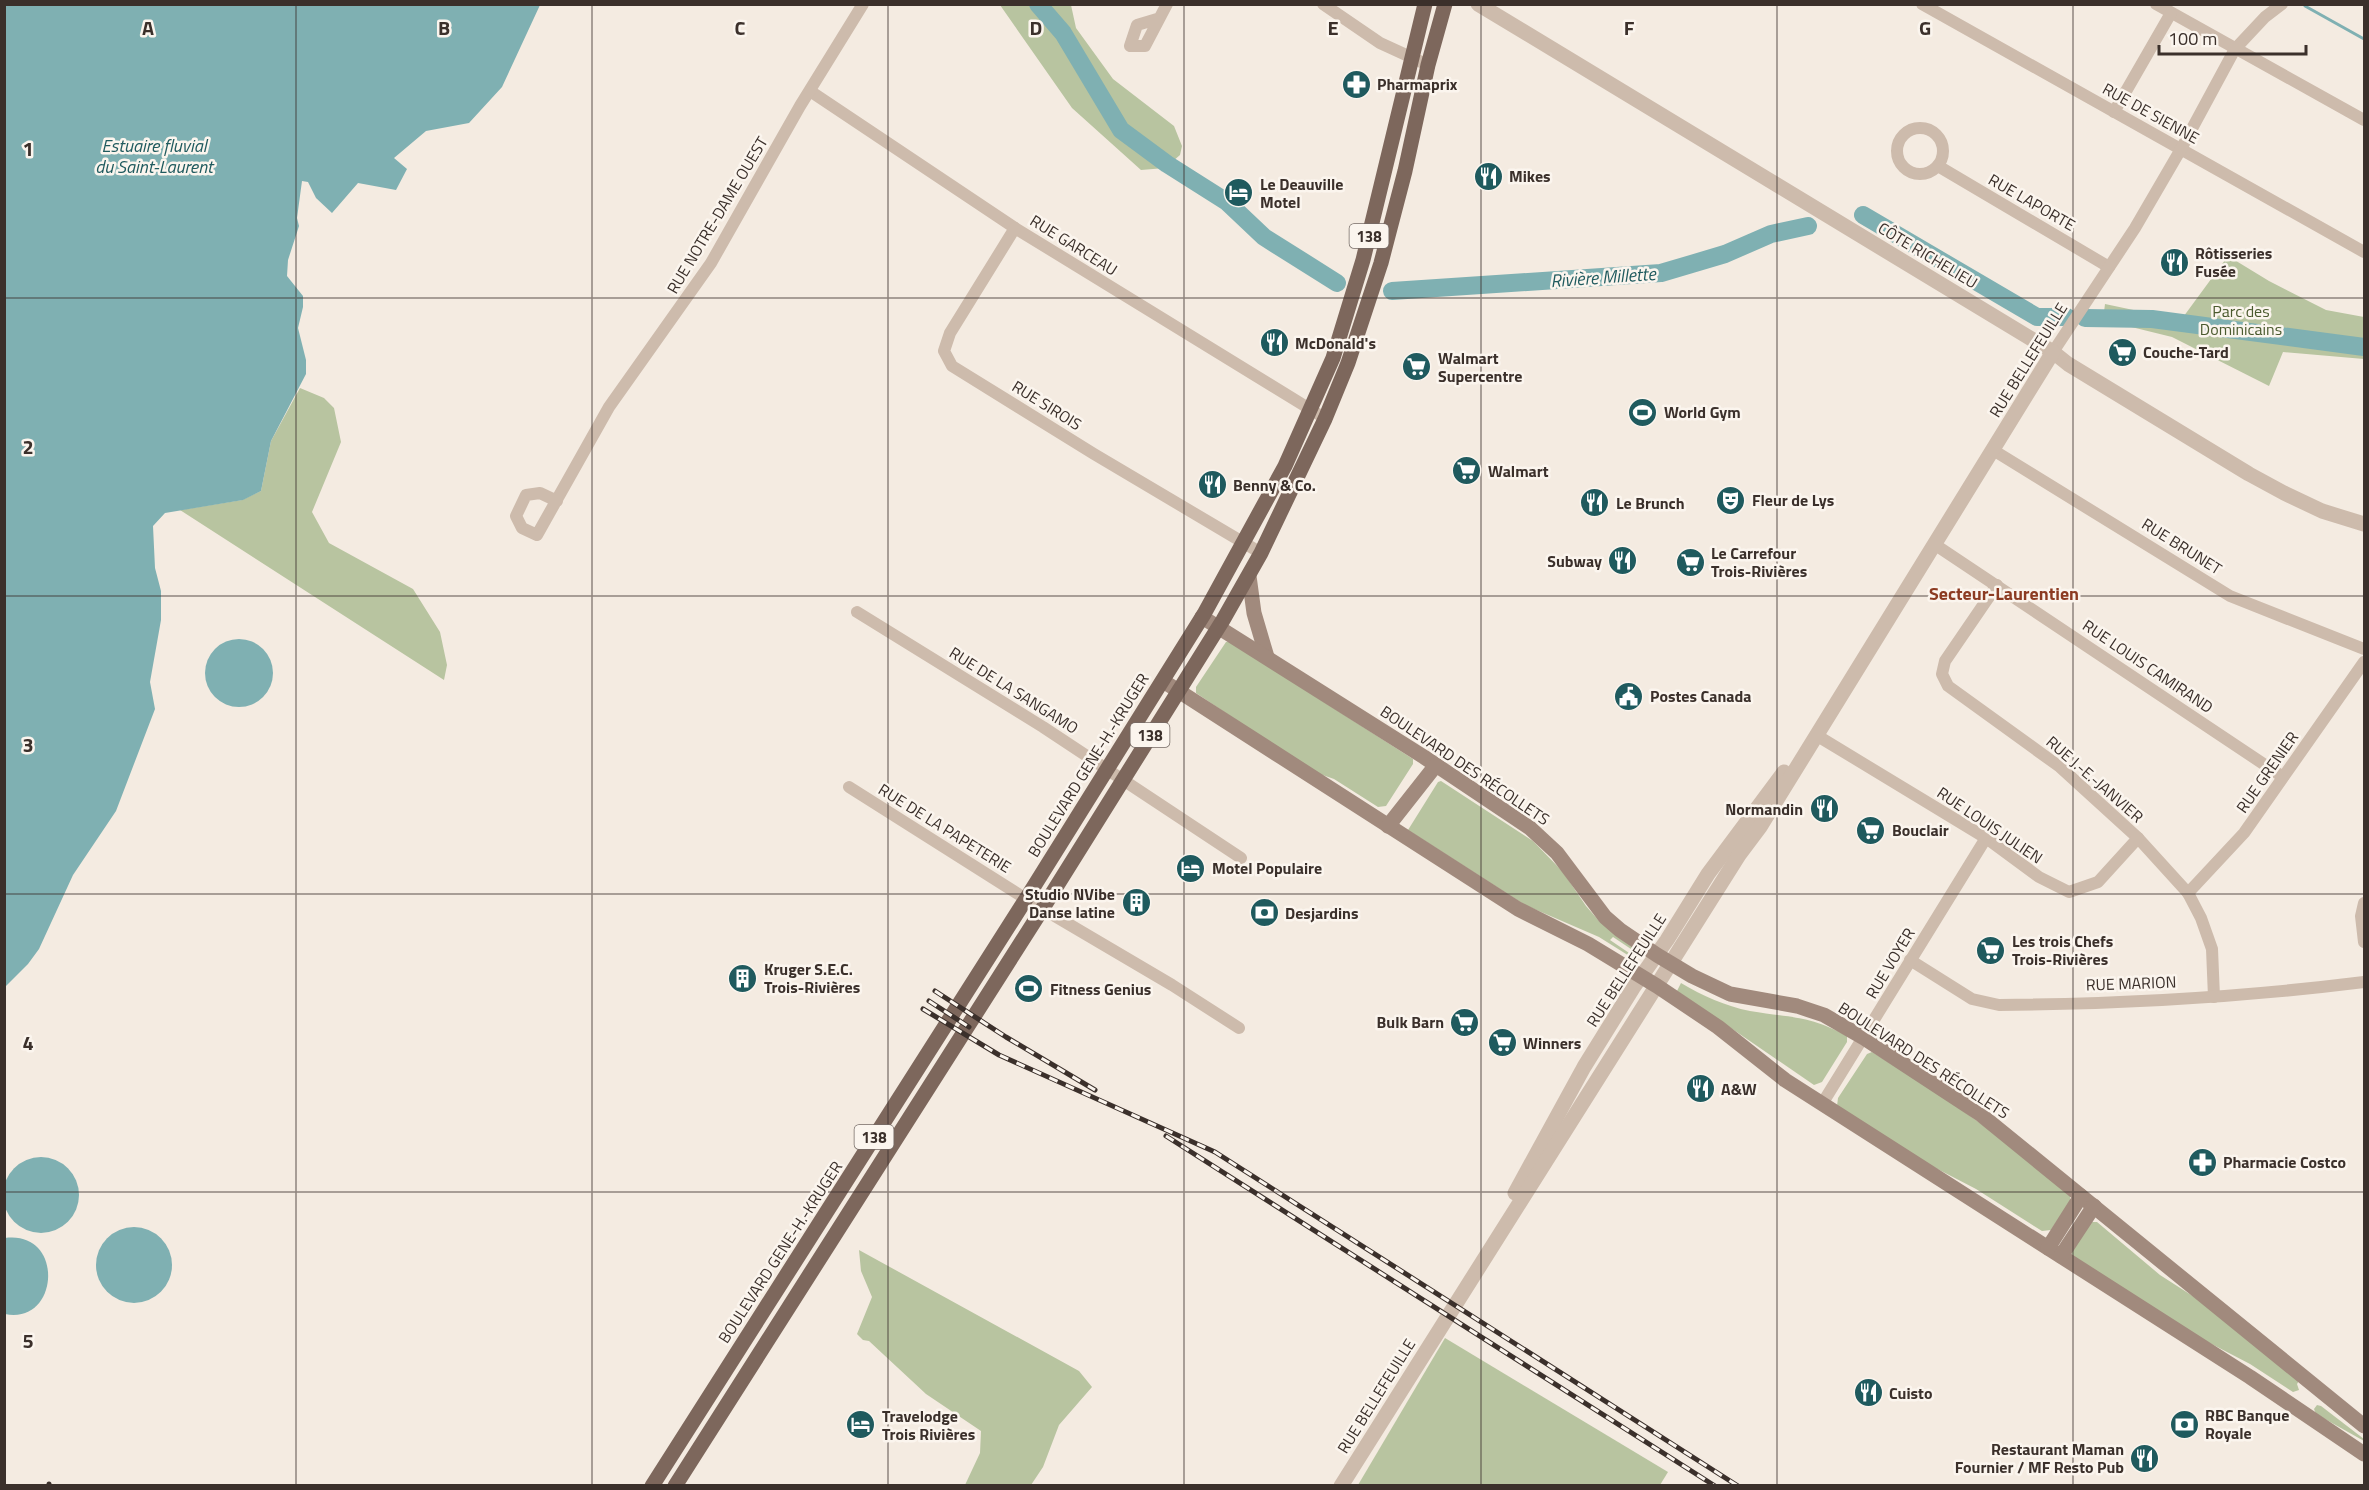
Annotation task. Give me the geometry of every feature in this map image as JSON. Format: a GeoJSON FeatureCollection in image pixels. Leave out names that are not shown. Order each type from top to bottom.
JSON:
{"type":"FeatureCollection","features":[{"type":"Feature","properties":{"kind":"main road","name":"BOULEVARD GENE-H.-KRUGER"},"geometry":{"type":"LineString","coordinates":[[652,1485],[1163,681],[1244,543],[1285,466],[1333,358],[1363,260],[1425,4]]}},
{"type":"Feature","properties":{"kind":"main road","name":"138"},"geometry":{"type":"LineString","coordinates":[[675,1485],[1043,908],[1219,627],[1261,553],[1325,419],[1348,363],[1381,263],[1405,171],[1428,65],[1445,4]]}},
{"type":"Feature","properties":{"kind":"main road"},"geometry":{"type":"LineString","coordinates":[[1249,576],[1254,613],[1267,657]]}},
{"type":"Feature","properties":{"kind":"main road","name":"BOULEVARD DES RÉCOLLETS"},"geometry":{"type":"LineString","coordinates":[[1202,617],[1436,765],[1535,832],[1557,853],[1605,917],[1657,956],[1701,981],[1730,994],[1812,1010],[1864,1038],[1980,1114],[2364,1426]]}},
{"type":"Feature","properties":{"kind":"main road"},"geometry":{"type":"LineString","coordinates":[[1163,681],[1518,909],[1594,947],[1657,986],[1718,1027],[1771,1070],[1822,1104],[2364,1454]]}},
{"type":"Feature","properties":{"kind":"main road"},"geometry":{"type":"LineString","coordinates":[[1388,826],[1436,765]]}},
{"type":"Feature","properties":{"kind":"main road"},"geometry":{"type":"LineString","coordinates":[[2054,1252],[2081,1196]]}},
{"type":"Feature","properties":{"kind":"main road"},"geometry":{"type":"LineString","coordinates":[[2054,1252],[2094,1206]]}},
{"type":"Feature","properties":{"kind":"street","name":"RUE NOTRE-DAME OUEST"},"geometry":{"type":"LineString","coordinates":[[557,501],[540,493],[526,495],[516,516],[522,528],[537,536],[557,501],[609,407],[711,262],[863,4]]}},
{"type":"Feature","properties":{"kind":"street"},"geometry":{"type":"LineString","coordinates":[[1157,19],[1167,4]]}},
{"type":"Feature","properties":{"kind":"street"},"geometry":{"type":"LineString","coordinates":[[1323,4],[1380,43],[1428,65]]}},
{"type":"Feature","properties":{"kind":"street","name":"CÔTE RICHELIEU"},"geometry":{"type":"LineString","coordinates":[[1478,4],[2053,352],[2068,364],[2249,474],[2322,510],[2364,524]]}},
{"type":"Feature","properties":{"kind":"street","name":"RUE DE SIENNE"},"geometry":{"type":"LineString","coordinates":[[1922,4],[2181,149],[2363,247]]}},
{"type":"Feature","properties":{"kind":"street"},"geometry":{"type":"LineString","coordinates":[[2156,4],[2364,120]]}},
{"type":"Feature","properties":{"kind":"street","name":"RUE BELLEFEUILLE"},"geometry":{"type":"LineString","coordinates":[[1341,1485],[1813,740],[2053,352],[2135,228],[2235,49],[2265,17],[2282,4]]}},
{"type":"Feature","properties":{"kind":"street"},"geometry":{"type":"LineString","coordinates":[[2114,112],[2171,13]]}},
{"type":"Feature","properties":{"kind":"street","name":"RUE GARCEAU"},"geometry":{"type":"LineString","coordinates":[[810,91],[1015,228],[1325,419]]}},
{"type":"Feature","properties":{"kind":"street","name":"RUE LAPORTE"},"geometry":{"type":"LineString","coordinates":[[1938,166],[2109,267]]}},
{"type":"Feature","properties":{"kind":"street","name":"RUE SIROIS"},"geometry":{"type":"LineString","coordinates":[[1015,228],[950,333],[944,351],[952,366],[1261,553]]}},
{"type":"Feature","properties":{"kind":"street","name":"RUE BRUNET"},"geometry":{"type":"LineString","coordinates":[[1993,450],[2230,596],[2364,649]]}},
{"type":"Feature","properties":{"kind":"street","name":"RUE LOUIS CAMIRAND"},"geometry":{"type":"LineString","coordinates":[[1934,544],[2283,777]]}},
{"type":"Feature","properties":{"kind":"street","name":"RUE J.-E.-JANVIER"},"geometry":{"type":"LineString","coordinates":[[1997,585],[1945,661],[1942,674],[1948,686],[2060,766],[2138,838],[2188,893],[2201,918],[2212,949],[2214,997]]}},
{"type":"Feature","properties":{"kind":"street","name":"RUE DE LA SANGAMO"},"geometry":{"type":"LineString","coordinates":[[857,612],[1107,769],[1241,858]]}},
{"type":"Feature","properties":{"kind":"street","name":"RUE GRENIER"},"geometry":{"type":"LineString","coordinates":[[2188,893],[2244,833],[2364,662]]}},
{"type":"Feature","properties":{"kind":"street","name":"RUE BELLEFEUILLE"},"geometry":{"type":"LineString","coordinates":[[1499,1235],[1501,1222],[1584,1067],[1641,976],[1657,956],[1708,874],[1736,835],[1778,779],[1813,740]]}},
{"type":"Feature","properties":{"kind":"street","name":"RUE LOUIS JULIEN"},"geometry":{"type":"LineString","coordinates":[[1813,740],[1986,838],[2039,877],[2069,892],[2098,882],[2138,838]]}},
{"type":"Feature","properties":{"kind":"street","name":"RUE DE LA PAPETERIE"},"geometry":{"type":"LineString","coordinates":[[849,787],[1026,899],[1239,1028]]}},
{"type":"Feature","properties":{"kind":"street","name":"RUE VOYER"},"geometry":{"type":"LineString","coordinates":[[1822,1104],[1986,838]]}},
{"type":"Feature","properties":{"kind":"street"},"geometry":{"type":"LineString","coordinates":[[2364,903],[2361,916],[2364,942]]}},
{"type":"Feature","properties":{"kind":"street","name":"RUE MARION"},"geometry":{"type":"LineString","coordinates":[[1910,960],[1972,999],[1999,1005],[2214,997],[2293,991],[2364,982]]}},
{"type":"Feature","properties":{"kind":"green space"},"geometry":{"type":"Polygon","coordinates":[[[1000,5],[1071,5],[1076,28],[1113,79],[1174,126],[1182,146],[1180,155],[1165,168],[1141,170],[1072,108],[1000,5]]]}},
{"type":"Feature","properties":{"kind":"green space","name":"Parc des Dominicains"},"geometry":{"type":"Polygon","coordinates":[[[2228,256],[2269,281],[2326,310],[2364,317],[2364,359],[2283,352],[2269,386],[2172,337],[2103,320],[2105,304],[2181,320],[2228,256]]]}},
{"type":"Feature","properties":{"kind":"green space"},"geometry":{"type":"Polygon","coordinates":[[[300,388],[324,398],[334,408],[341,442],[312,512],[329,543],[413,589],[440,632],[447,665],[444,680],[180,510],[242,500],[261,491],[271,441],[300,388]]]}},
{"type":"Feature","properties":{"kind":"green space"},"geometry":{"type":"Polygon","coordinates":[[[1226,642],[1230,642],[1413,759],[1413,764],[1386,806],[1378,807],[1334,779],[1314,772],[1196,693],[1196,687],[1226,642]]]}},
{"type":"Feature","properties":{"kind":"green space"},"geometry":{"type":"Polygon","coordinates":[[[1441,781],[1533,841],[1563,872],[1599,921],[1638,951],[1637,953],[1613,937],[1610,940],[1635,957],[1634,959],[1599,937],[1525,905],[1408,830],[1438,782],[1441,781]]]}},
{"type":"Feature","properties":{"kind":"green space"},"geometry":{"type":"Polygon","coordinates":[[[1681,983],[1732,1006],[1821,1024],[1847,1036],[1847,1042],[1822,1082],[1814,1085],[1677,991],[1681,983]]]}},
{"type":"Feature","properties":{"kind":"green space"},"geometry":{"type":"Polygon","coordinates":[[[1872,1052],[1936,1092],[1994,1133],[2070,1196],[2070,1201],[2051,1230],[2042,1231],[1976,1189],[1924,1162],[1837,1106],[1838,1098],[1867,1054],[1872,1052]]]}},
{"type":"Feature","properties":{"kind":"green space"},"geometry":{"type":"Polygon","coordinates":[[[2091,1222],[2097,1222],[2160,1275],[2202,1302],[2299,1381],[2297,1384],[2299,1390],[2293,1392],[2250,1364],[2202,1339],[2073,1257],[2071,1251],[2091,1222]]]}},
{"type":"Feature","properties":{"kind":"green space"},"geometry":{"type":"Polygon","coordinates":[[[859,1250],[1079,1371],[1092,1387],[1059,1425],[1043,1467],[1031,1485],[965,1485],[980,1453],[981,1431],[926,1394],[869,1341],[863,1340],[857,1334],[872,1297],[861,1271],[859,1250]]]}},
{"type":"Feature","properties":{"kind":"green space"},"geometry":{"type":"Polygon","coordinates":[[[1445,1338],[1668,1472],[1660,1485],[1358,1485],[1445,1338]]]}},
{"type":"Feature","properties":{"kind":"green space"},"geometry":{"type":"Polygon","coordinates":[[[2317,1405],[2364,1441],[2316,1414],[2314,1409],[2317,1405]]]}},
{"type":"Feature","properties":{"kind":"water","name":"Estuaire fluvial du Saint-Laurent"},"geometry":{"type":"Polygon","coordinates":[[[5,4],[540,5],[502,87],[469,123],[426,131],[394,158],[407,169],[396,190],[358,183],[332,213],[316,198],[308,182],[302,181],[297,218],[299,226],[288,260],[287,276],[303,296],[298,328],[306,360],[306,374],[271,441],[261,491],[243,500],[165,513],[153,526],[155,568],[161,591],[161,620],[150,682],[155,709],[116,811],[73,875],[39,949],[28,964],[5,987],[5,4]]]}},
{"type":"Feature","properties":{"kind":"water"},"geometry":{"type":"Polygon","coordinates":[[[246,639],[258,645],[267,654],[273,666],[271,686],[263,697],[246,707],[232,707],[215,697],[207,686],[205,666],[215,649],[226,641],[246,639]]]}},
{"type":"Feature","properties":{"kind":"water"},"geometry":{"type":"Polygon","coordinates":[[[41,1157],[56,1160],[68,1168],[76,1180],[79,1195],[76,1210],[68,1222],[56,1230],[41,1233],[26,1230],[14,1222],[6,1210],[3,1195],[6,1180],[14,1168],[26,1160],[41,1157]]]}},
{"type":"Feature","properties":{"kind":"water"},"geometry":{"type":"Polygon","coordinates":[[[127,1227],[141,1227],[155,1233],[166,1244],[172,1258],[169,1280],[161,1292],[141,1303],[127,1303],[113,1297],[102,1286],[96,1272],[96,1258],[102,1244],[113,1233],[127,1227]]]}},
{"type":"Feature","properties":{"kind":"water"},"geometry":{"type":"Polygon","coordinates":[[[5,1238],[24,1239],[38,1248],[46,1261],[48,1277],[45,1293],[37,1306],[23,1314],[5,1314],[5,1238]]]}},
{"type":"Feature","properties":{"kind":"waterway","name":"Rivière Millette"},"geometry":{"type":"LineString","coordinates":[[1038,4],[1063,33],[1121,130],[1167,164],[1227,202],[1264,237],[1337,283]]}},
{"type":"Feature","properties":{"kind":"waterway"},"geometry":{"type":"LineString","coordinates":[[2305,6],[2364,39]]}},
{"type":"Feature","properties":{"kind":"waterway","name":"Rivière Millette"},"geometry":{"type":"LineString","coordinates":[[1863,215],[2037,317],[2067,317]]}},
{"type":"Feature","properties":{"kind":"waterway","name":"Rivière Millette"},"geometry":{"type":"LineString","coordinates":[[1392,291],[1661,273],[1725,254],[1771,234],[1808,226]]}},
{"type":"Feature","properties":{"kind":"waterway","name":"Rivière Millette"},"geometry":{"type":"LineString","coordinates":[[2085,318],[2152,319],[2364,347]]}},
{"type":"Feature","properties":{"kind":"railway"},"geometry":{"type":"LineString","coordinates":[[935,991],[1095,1090]]}},
{"type":"Feature","properties":{"kind":"railway"},"geometry":{"type":"LineString","coordinates":[[929,1001],[969,1027]]}},
{"type":"Feature","properties":{"kind":"railway"},"geometry":{"type":"LineString","coordinates":[[923,1009],[999,1055],[1215,1152],[1738,1486]]}},
{"type":"Feature","properties":{"kind":"railway"},"geometry":{"type":"LineString","coordinates":[[1166,1136],[1715,1486]]}},
{"type":"Feature","properties":{"kind":"place","name":"Pharmaprix"},"geometry":{"type":"Point","coordinates":[1356,84]}},
{"type":"Feature","properties":{"kind":"place","name":"Mikes"},"geometry":{"type":"Point","coordinates":[1488,176]}},
{"type":"Feature","properties":{"kind":"place","name":"Le Deauville Motel"},"geometry":{"type":"Point","coordinates":[1239,193]}},
{"type":"Feature","properties":{"kind":"place","name":"Rôtisseries Fusée"},"geometry":{"type":"Point","coordinates":[2174,262]}},
{"type":"Feature","properties":{"kind":"place","name":"McDonald's"},"geometry":{"type":"Point","coordinates":[1274,343]}},
{"type":"Feature","properties":{"kind":"place","name":"Couche-Tard"},"geometry":{"type":"Point","coordinates":[2122,352]}},
{"type":"Feature","properties":{"kind":"place","name":"Walmart Supercentre"},"geometry":{"type":"Point","coordinates":[1417,367]}},
{"type":"Feature","properties":{"kind":"place","name":"World Gym"},"geometry":{"type":"Point","coordinates":[1643,412]}},
{"type":"Feature","properties":{"kind":"place","name":"Walmart"},"geometry":{"type":"Point","coordinates":[1467,471]}},
{"type":"Feature","properties":{"kind":"place","name":"Benny & Co."},"geometry":{"type":"Point","coordinates":[1212,485]}},
{"type":"Feature","properties":{"kind":"place","name":"Fleur de Lys"},"geometry":{"type":"Point","coordinates":[1731,500]}},
{"type":"Feature","properties":{"kind":"place","name":"Le Brunch"},"geometry":{"type":"Point","coordinates":[1595,503]}},
{"type":"Feature","properties":{"kind":"place","name":"Subway"},"geometry":{"type":"Point","coordinates":[1623,561]}},
{"type":"Feature","properties":{"kind":"place","name":"Le Carrefour Trois-Rivières"},"geometry":{"type":"Point","coordinates":[1690,562]}},
{"type":"Feature","properties":{"kind":"place","name":"Postes Canada"},"geometry":{"type":"Point","coordinates":[1629,696]}},
{"type":"Feature","properties":{"kind":"place","name":"Normandin"},"geometry":{"type":"Point","coordinates":[1824,809]}},
{"type":"Feature","properties":{"kind":"place","name":"Bouclair"},"geometry":{"type":"Point","coordinates":[1871,830]}},
{"type":"Feature","properties":{"kind":"place","name":"Motel Populaire"},"geometry":{"type":"Point","coordinates":[1191,868]}},
{"type":"Feature","properties":{"kind":"place","name":"Studio NVibe Danse latine"},"geometry":{"type":"Point","coordinates":[1136,903]}},
{"type":"Feature","properties":{"kind":"place","name":"Desjardins"},"geometry":{"type":"Point","coordinates":[1264,913]}},
{"type":"Feature","properties":{"kind":"place","name":"Les trois Chefs Trois-Rivières"},"geometry":{"type":"Point","coordinates":[1991,950]}},
{"type":"Feature","properties":{"kind":"place","name":"Kruger S.E.C. Trois-Rivières"},"geometry":{"type":"Point","coordinates":[743,978]}},
{"type":"Feature","properties":{"kind":"place","name":"Fitness Genius"},"geometry":{"type":"Point","coordinates":[1029,989]}},
{"type":"Feature","properties":{"kind":"place","name":"Bulk Barn"},"geometry":{"type":"Point","coordinates":[1465,1022]}},
{"type":"Feature","properties":{"kind":"place","name":"Winners"},"geometry":{"type":"Point","coordinates":[1502,1043]}},
{"type":"Feature","properties":{"kind":"place","name":"A&W"},"geometry":{"type":"Point","coordinates":[1700,1089]}},
{"type":"Feature","properties":{"kind":"place","name":"Pharmacie Costco"},"geometry":{"type":"Point","coordinates":[2202,1162]}},
{"type":"Feature","properties":{"kind":"place","name":"Cuisto"},"geometry":{"type":"Point","coordinates":[1868,1393]}},
{"type":"Feature","properties":{"kind":"place","name":"RBC Banque Royale"},"geometry":{"type":"Point","coordinates":[2184,1424]}},
{"type":"Feature","properties":{"kind":"place","name":"Travelodge Trois Rivières"},"geometry":{"type":"Point","coordinates":[861,1425]}},
{"type":"Feature","properties":{"kind":"place","name":"Restaurant Maman Fournier / MF Resto Pub"},"geometry":{"type":"Point","coordinates":[2145,1458]}},
{"type":"Feature","properties":{"kind":"district","name":"Secteur-Laurentien"},"geometry":{"type":"Point","coordinates":[2004,593]}}]}
